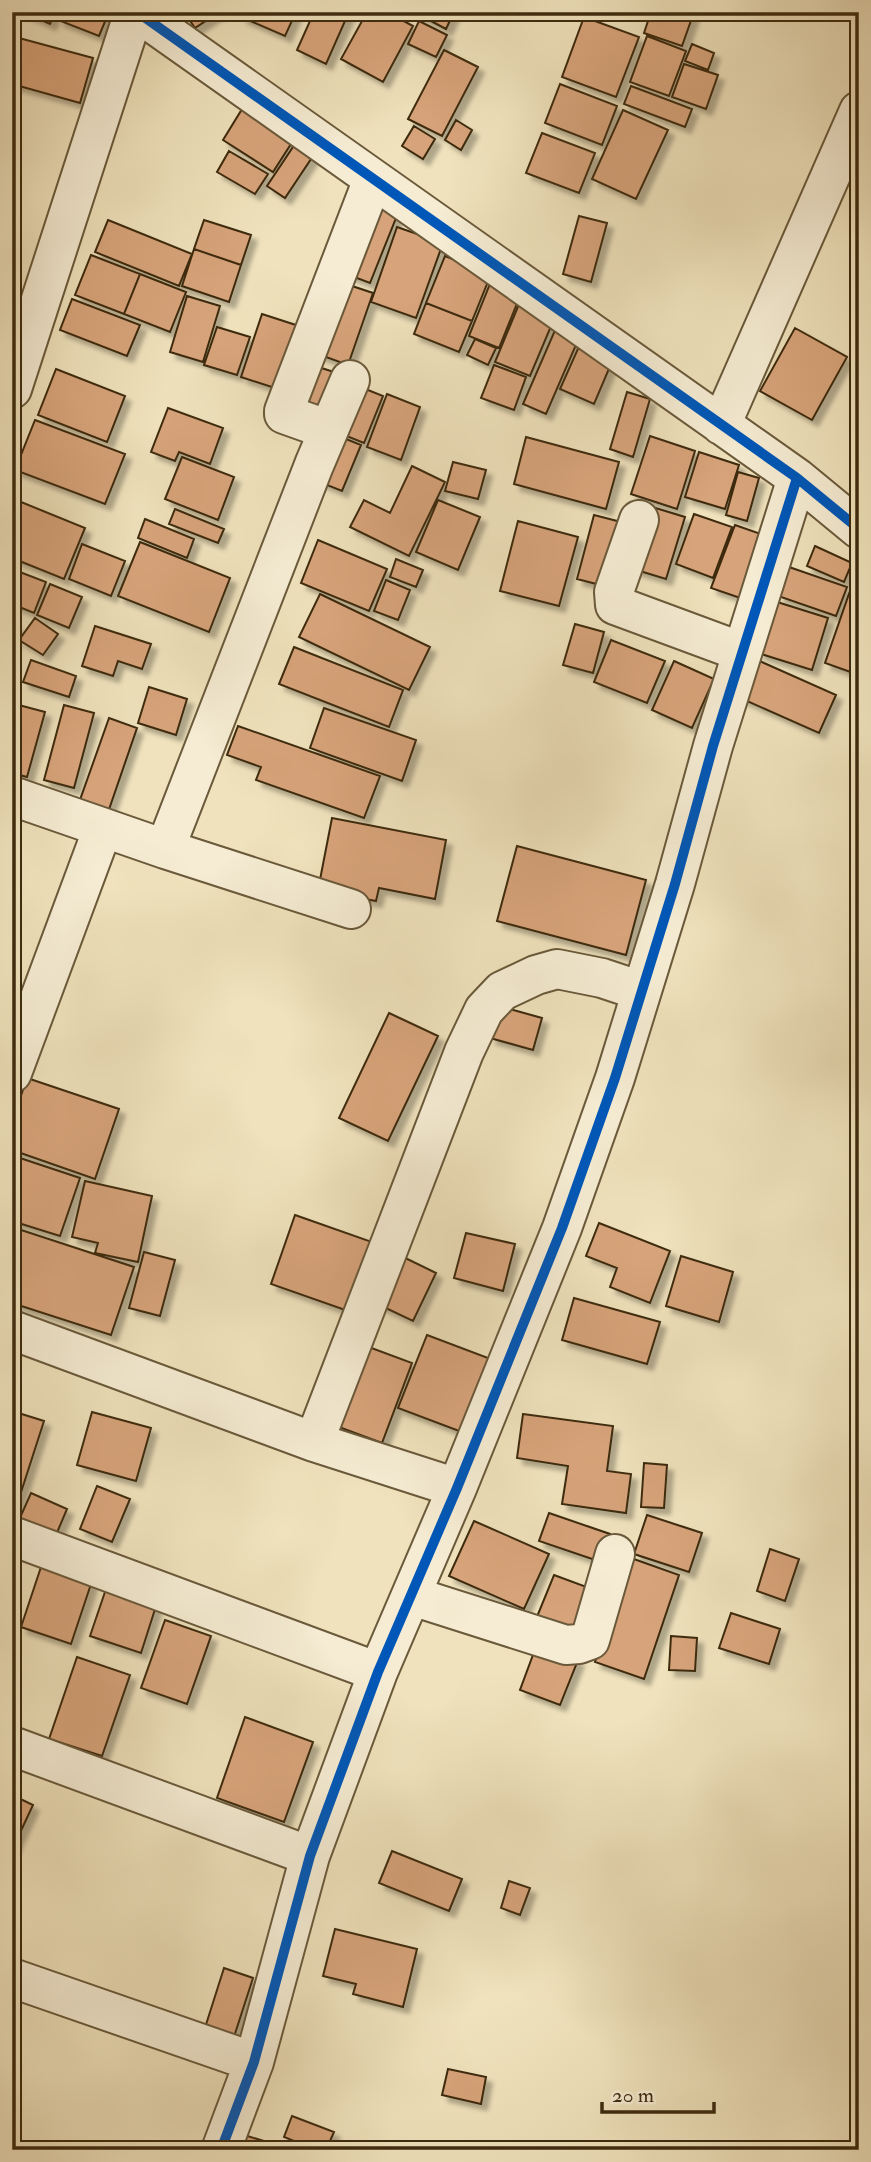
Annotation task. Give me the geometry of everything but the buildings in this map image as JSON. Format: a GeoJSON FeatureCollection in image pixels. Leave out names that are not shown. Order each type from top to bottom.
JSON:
{"type":"FeatureCollection","features":[{"type":"Feature","properties":{"kind":"street"},"geometry":{"type":"LineString","coordinates":[[12,389],[136,12],[797,478],[859,529]]}},
{"type":"Feature","properties":{"kind":"street"},"geometry":{"type":"LineString","coordinates":[[721,425],[859,111]]}},
{"type":"Feature","properties":{"kind":"street"},"geometry":{"type":"LineString","coordinates":[[329,430],[284,414],[284,411],[373,178]]}},
{"type":"Feature","properties":{"kind":"street"},"geometry":{"type":"LineString","coordinates":[[165,849],[350,380]]}},
{"type":"Feature","properties":{"kind":"street"},"geometry":{"type":"LineString","coordinates":[[221,2150],[254,2062],[310,1856],[378,1672],[457,1488],[562,1228],[615,1077],[675,884],[713,746],[797,478]]}},
{"type":"Feature","properties":{"kind":"street"},"geometry":{"type":"LineString","coordinates":[[639,520],[614,592],[615,605],[742,652]]}},
{"type":"Feature","properties":{"kind":"street"},"geometry":{"type":"LineString","coordinates":[[12,796],[351,909]]}},
{"type":"Feature","properties":{"kind":"street"},"geometry":{"type":"LineString","coordinates":[[12,1073],[103,828]]}},
{"type":"Feature","properties":{"kind":"street"},"geometry":{"type":"LineString","coordinates":[[314,1442],[464,1052],[484,1010],[502,991],[536,975],[557,969],[602,978],[641,991]]}},
{"type":"Feature","properties":{"kind":"street"},"geometry":{"type":"LineString","coordinates":[[12,1331],[314,1442],[457,1488]]}},
{"type":"Feature","properties":{"kind":"street"},"geometry":{"type":"LineString","coordinates":[[12,1536],[378,1672]]}},
{"type":"Feature","properties":{"kind":"street"},"geometry":{"type":"LineString","coordinates":[[412,1596],[566,1645],[579,1644],[590,1640],[615,1554]]}},
{"type":"Feature","properties":{"kind":"street"},"geometry":{"type":"LineString","coordinates":[[12,1746],[310,1856]]}},
{"type":"Feature","properties":{"kind":"street"},"geometry":{"type":"LineString","coordinates":[[12,1978],[254,2062]]}},
{"type":"Feature","properties":{"kind":"cycle path"},"geometry":{"type":"LineString","coordinates":[[137,12],[797,478],[859,529]]}},
{"type":"Feature","properties":{"kind":"cycle path"},"geometry":{"type":"LineString","coordinates":[[221,2150],[254,2062],[310,1856],[378,1672],[457,1488],[562,1228],[615,1078],[675,884],[713,746],[797,478]]}}]}
